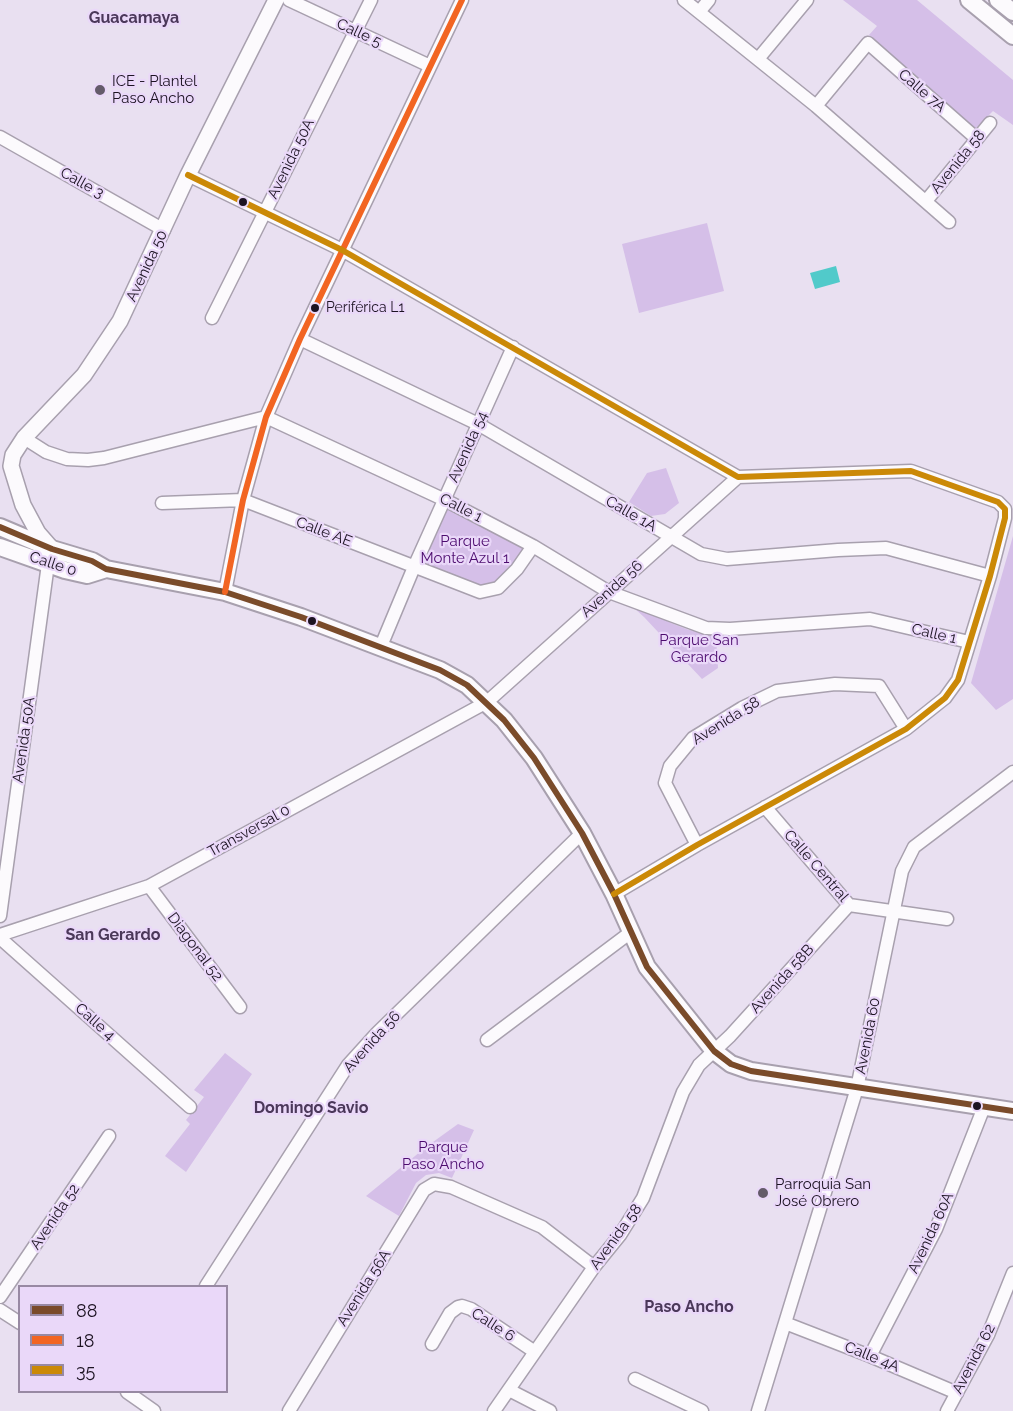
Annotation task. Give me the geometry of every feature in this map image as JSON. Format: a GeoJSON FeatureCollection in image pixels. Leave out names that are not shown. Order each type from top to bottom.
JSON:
{"type":"FeatureCollection","features":[{"type":"Feature","properties":{"kind":"main road"},"geometry":{"type":"LineString","coordinates":[[969,0],[1013,36]]}},
{"type":"Feature","properties":{"kind":"main road"},"geometry":{"type":"LineString","coordinates":[[998,0],[1013,12]]}},
{"type":"Feature","properties":{"kind":"main road","name":"Calle 0"},"geometry":{"type":"LineString","coordinates":[[0,527],[87,575],[106,569],[225,592],[381,646],[440,669],[467,685],[504,720],[534,758],[582,833],[652,974],[714,1051],[731,1064],[751,1071],[1013,1112]]}},
{"type":"Feature","properties":{"kind":"main road","name":"Calle 0"},"geometry":{"type":"LineString","coordinates":[[0,547],[50,556]]}},
{"type":"Feature","properties":{"kind":"street","name":"Avenida 50"},"geometry":{"type":"LineString","coordinates":[[50,556],[17,490],[11,466],[13,455],[24,438],[84,375],[120,321],[188,175],[276,0]]}},
{"type":"Feature","properties":{"kind":"street","name":"Calle 5"},"geometry":{"type":"LineString","coordinates":[[289,0],[430,66]]}},
{"type":"Feature","properties":{"kind":"street","name":"Avenida 50A"},"geometry":{"type":"LineString","coordinates":[[212,318],[370,0]]}},
{"type":"Feature","properties":{"kind":"street"},"geometry":{"type":"LineString","coordinates":[[225,592],[243,500],[267,417],[300,339],[462,0]]}},
{"type":"Feature","properties":{"kind":"street"},"geometry":{"type":"LineString","coordinates":[[684,0],[816,106],[949,222]]}},
{"type":"Feature","properties":{"kind":"street"},"geometry":{"type":"LineString","coordinates":[[699,12],[709,0]]}},
{"type":"Feature","properties":{"kind":"street"},"geometry":{"type":"LineString","coordinates":[[758,59],[807,0]]}},
{"type":"Feature","properties":{"kind":"street","name":"Calle 7A"},"geometry":{"type":"LineString","coordinates":[[816,106],[868,43],[976,139]]}},
{"type":"Feature","properties":{"kind":"street","name":"Avenida 58"},"geometry":{"type":"LineString","coordinates":[[926,201],[990,123]]}},
{"type":"Feature","properties":{"kind":"street","name":"Calle 3"},"geometry":{"type":"LineString","coordinates":[[0,137],[164,230]]}},
{"type":"Feature","properties":{"kind":"street"},"geometry":{"type":"LineString","coordinates":[[188,175],[342,250],[738,477],[911,471],[998,502],[1005,509],[1005,518],[990,576],[958,680],[945,698],[906,729],[697,845],[614,894]]}},
{"type":"Feature","properties":{"kind":"street","name":"Calle 1A"},"geometry":{"type":"LineString","coordinates":[[300,339],[478,424],[669,537],[702,554],[727,559],[886,548],[990,576]]}},
{"type":"Feature","properties":{"kind":"street","name":"Avenida 54"},"geometry":{"type":"LineString","coordinates":[[381,646],[513,347]]}},
{"type":"Feature","properties":{"kind":"street"},"geometry":{"type":"LineString","coordinates":[[24,438],[46,452],[67,459],[88,460],[267,417]]}},
{"type":"Feature","properties":{"kind":"street","name":"Calle 1"},"geometry":{"type":"LineString","coordinates":[[267,417],[445,500],[533,546],[609,592],[706,628],[730,629],[870,619],[969,642]]}},
{"type":"Feature","properties":{"kind":"street","name":"Avenida 56"},"geometry":{"type":"LineString","coordinates":[[487,702],[738,477]]}},
{"type":"Feature","properties":{"kind":"street","name":"Calle AE"},"geometry":{"type":"LineString","coordinates":[[162,502],[243,500],[480,592],[498,588],[517,569],[533,546]]}},
{"type":"Feature","properties":{"kind":"street"},"geometry":{"type":"LineString","coordinates":[[16,535],[24,526],[27,514]]}},
{"type":"Feature","properties":{"kind":"street","name":"Avenida 50A"},"geometry":{"type":"LineString","coordinates":[[0,916],[50,556]]}},
{"type":"Feature","properties":{"kind":"street","name":"Avenida 58"},"geometry":{"type":"LineString","coordinates":[[697,845],[665,783],[670,766],[693,738],[742,708],[777,691],[834,684],[879,686],[906,729]]}},
{"type":"Feature","properties":{"kind":"street","name":"Transversal 0"},"geometry":{"type":"LineString","coordinates":[[0,936],[149,886],[487,702]]}},
{"type":"Feature","properties":{"kind":"street","name":"Avenida 60"},"geometry":{"type":"LineString","coordinates":[[758,1411],[857,1088],[902,871],[914,847],[1013,772]]}},
{"type":"Feature","properties":{"kind":"street","name":"Calle Central"},"geometry":{"type":"LineString","coordinates":[[765,807],[849,905],[946,919]]}},
{"type":"Feature","properties":{"kind":"street","name":"Avenida 56"},"geometry":{"type":"LineString","coordinates":[[207,1285],[348,1065],[377,1033],[582,833]]}},
{"type":"Feature","properties":{"kind":"street","name":"Diagonal 52"},"geometry":{"type":"LineString","coordinates":[[149,886],[240,1007]]}},
{"type":"Feature","properties":{"kind":"street","name":"Avenida 58B"},"geometry":{"type":"LineString","coordinates":[[714,1051],[849,905]]}},
{"type":"Feature","properties":{"kind":"street"},"geometry":{"type":"LineString","coordinates":[[487,1040],[631,932]]}},
{"type":"Feature","properties":{"kind":"street","name":"Calle 4"},"geometry":{"type":"LineString","coordinates":[[0,936],[190,1107]]}},
{"type":"Feature","properties":{"kind":"street","name":"Avenida 58"},"geometry":{"type":"LineString","coordinates":[[494,1411],[594,1267],[620,1235],[643,1198],[683,1092],[699,1065],[714,1051]]}},
{"type":"Feature","properties":{"kind":"street","name":"Avenida 60A"},"geometry":{"type":"LineString","coordinates":[[870,1356],[936,1229],[984,1107]]}},
{"type":"Feature","properties":{"kind":"street","name":"Avenida 52"},"geometry":{"type":"LineString","coordinates":[[0,1297],[110,1136]]}},
{"type":"Feature","properties":{"kind":"street","name":"Avenida 56A"},"geometry":{"type":"LineString","coordinates":[[289,1411],[424,1190],[434,1184],[451,1187],[542,1227],[594,1267]]}},
{"type":"Feature","properties":{"kind":"street","name":"Avenida 62"},"geometry":{"type":"LineString","coordinates":[[947,1411],[988,1335],[1013,1273]]}},
{"type":"Feature","properties":{"kind":"street","name":"Calle 6"},"geometry":{"type":"LineString","coordinates":[[432,1344],[450,1313],[462,1306],[471,1309],[535,1352]]}},
{"type":"Feature","properties":{"kind":"street"},"geometry":{"type":"LineString","coordinates":[[0,1310],[18,1322]]}},
{"type":"Feature","properties":{"kind":"street","name":"Calle 4A"},"geometry":{"type":"LineString","coordinates":[[785,1323],[957,1393]]}},
{"type":"Feature","properties":{"kind":"street"},"geometry":{"type":"LineString","coordinates":[[635,1379],[702,1411]]}},
{"type":"Feature","properties":{"kind":"street"},"geometry":{"type":"LineString","coordinates":[[509,1390],[550,1411]]}},
{"type":"Feature","properties":{"kind":"street"},"geometry":{"type":"LineString","coordinates":[[134,1394],[154,1411]]}},
{"type":"Feature","properties":{"kind":"green space"},"geometry":{"type":"Polygon","coordinates":[[[843,0],[917,0],[1013,80],[1013,125],[993,111],[975,129],[869,35],[877,26],[843,0]]]}},
{"type":"Feature","properties":{"kind":"green space"},"geometry":{"type":"Polygon","coordinates":[[[707,223],[724,291],[639,313],[622,244],[707,223]]]}},
{"type":"Feature","properties":{"kind":"green space"},"geometry":{"type":"Polygon","coordinates":[[[666,468],[679,503],[665,514],[651,516],[629,502],[647,473],[666,468]]]}},
{"type":"Feature","properties":{"kind":"green space","name":"Parque Monte Azul 1"},"geometry":{"type":"Polygon","coordinates":[[[449,505],[526,548],[494,584],[485,588],[422,564],[449,505]]]}},
{"type":"Feature","properties":{"kind":"green space"},"geometry":{"type":"Polygon","coordinates":[[[1013,536],[1013,699],[996,710],[971,683],[1013,536]]]}},
{"type":"Feature","properties":{"kind":"green space","name":"Parque San Gerardo"},"geometry":{"type":"Polygon","coordinates":[[[634,603],[689,630],[716,632],[718,668],[702,679],[634,608],[634,603]]]}},
{"type":"Feature","properties":{"kind":"green space"},"geometry":{"type":"Polygon","coordinates":[[[225,1053],[252,1074],[186,1172],[165,1156],[190,1124],[186,1120],[204,1097],[194,1090],[225,1053]]]}},
{"type":"Feature","properties":{"kind":"green space","name":"Parque Paso Ancho"},"geometry":{"type":"Polygon","coordinates":[[[458,1124],[474,1130],[452,1178],[439,1173],[426,1175],[416,1183],[399,1216],[366,1196],[426,1147],[458,1124]]]}},
{"type":"Feature","properties":{"kind":"shaded area"},"geometry":{"type":"Polygon","coordinates":[[[836,266],[840,282],[815,289],[810,273],[836,266]]]}},
{"type":"Feature","properties":{"kind":"transit line","name":"18"},"geometry":{"type":"LineString","coordinates":[[225,592],[243,500],[266,417],[300,339],[462,0]]}},
{"type":"Feature","properties":{"kind":"transit line","name":"35"},"geometry":{"type":"LineString","coordinates":[[188,175],[342,250],[738,477],[911,471],[998,502],[1005,509],[1005,518],[990,576],[958,680],[945,698],[906,729],[697,845],[614,894]]}},
{"type":"Feature","properties":{"kind":"transit line","name":"88"},"geometry":{"type":"LineString","coordinates":[[0,527],[52,549],[92,561],[106,569],[225,592],[301,617],[440,670],[467,685],[504,720],[534,758],[582,833],[614,894],[647,967],[714,1051],[731,1064],[751,1071],[1013,1111]]}},
{"type":"Feature","properties":{"kind":"place","name":"ICE - Plantel Paso Ancho"},"geometry":{"type":"Point","coordinates":[100,90]}},
{"type":"Feature","properties":{"kind":"place","name":"Periférica L1"},"geometry":{"type":"Point","coordinates":[315,308]}},
{"type":"Feature","properties":{"kind":"place","name":"Parroquia San José Obrero"},"geometry":{"type":"Point","coordinates":[763,1193]}},
{"type":"Feature","properties":{"kind":"district","name":"Guacamaya"},"geometry":{"type":"Point","coordinates":[134,18]}},
{"type":"Feature","properties":{"kind":"district","name":"San Gerardo"},"geometry":{"type":"Point","coordinates":[113,935]}},
{"type":"Feature","properties":{"kind":"district","name":"Domingo Savio"},"geometry":{"type":"Point","coordinates":[311,1108]}},
{"type":"Feature","properties":{"kind":"district","name":"Paso Ancho"},"geometry":{"type":"Point","coordinates":[689,1307]}}]}
